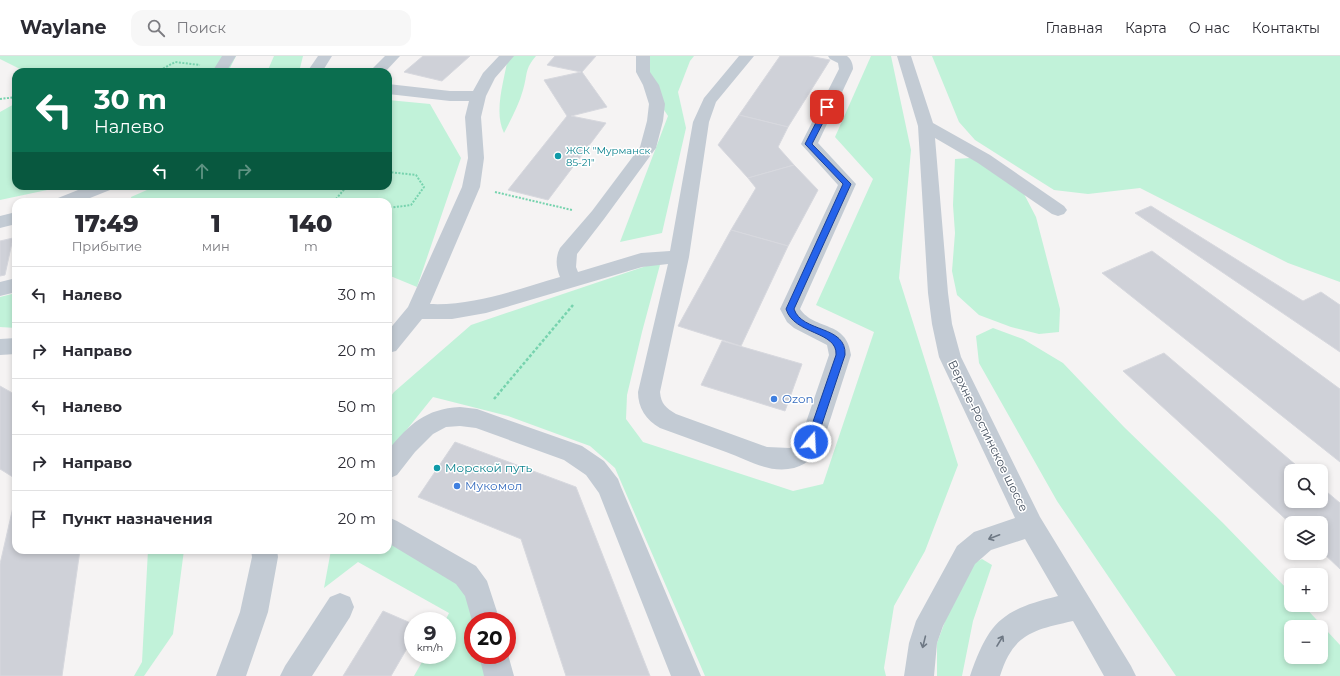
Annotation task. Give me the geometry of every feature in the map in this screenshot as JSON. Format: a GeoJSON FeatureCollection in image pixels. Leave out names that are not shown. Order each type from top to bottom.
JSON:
{"type":"FeatureCollection","features":[{"type":"Feature","properties":{"kind":"street"},"geometry":{"type":"LineString","coordinates":[[318,68],[323,62],[325,56]]}},
{"type":"Feature","properties":{"kind":"street"},"geometry":{"type":"LineString","coordinates":[[380,68],[393,56]]}},
{"type":"Feature","properties":{"kind":"street"},"geometry":{"type":"LineString","coordinates":[[392,340],[417,311],[471,187],[476,158],[473,117],[478,96],[488,76],[507,56]]}},
{"type":"Feature","properties":{"kind":"street"},"geometry":{"type":"LineString","coordinates":[[571,280],[566,267],[567,253],[598,215],[648,148],[655,121],[657,104],[651,85],[643,72],[643,56]]}},
{"type":"Feature","properties":{"kind":"street"},"geometry":{"type":"LineString","coordinates":[[747,56],[709,101],[701,122],[679,257],[649,392],[649,401],[652,409],[658,416],[668,421],[767,457],[781,460],[794,458],[805,451],[811,442],[841,349],[834,338],[802,323],[792,314],[790,309],[847,184],[809,144],[846,69],[844,61],[835,56]]}},
{"type":"Feature","properties":{"kind":"street","name":"Верхне-Ростинское шоссе"},"geometry":{"type":"LineString","coordinates":[[904,56],[926,126],[938,293],[942,324],[950,358],[1031,525],[1121,676]]}},
{"type":"Feature","properties":{"kind":"street"},"geometry":{"type":"LineString","coordinates":[[392,89],[450,96],[478,96]]}},
{"type":"Feature","properties":{"kind":"street"},"geometry":{"type":"LineString","coordinates":[[926,126],[984,159],[1058,210]]}},
{"type":"Feature","properties":{"kind":"street"},"geometry":{"type":"LineString","coordinates":[[74,198],[94,190]]}},
{"type":"Feature","properties":{"kind":"street"},"geometry":{"type":"LineString","coordinates":[[0,222],[12,219]]}},
{"type":"Feature","properties":{"kind":"street"},"geometry":{"type":"LineString","coordinates":[[417,311],[434,313],[460,311],[486,306],[641,260],[679,257]]}},
{"type":"Feature","properties":{"kind":"street"},"geometry":{"type":"LineString","coordinates":[[0,289],[12,286]]}},
{"type":"Feature","properties":{"kind":"street"},"geometry":{"type":"LineString","coordinates":[[0,347],[12,346]]}},
{"type":"Feature","properties":{"kind":"street"},"geometry":{"type":"LineString","coordinates":[[392,463],[418,431],[431,422],[446,417],[461,416],[477,419],[573,453],[596,468],[609,487],[686,676]]}},
{"type":"Feature","properties":{"kind":"street"},"geometry":{"type":"LineString","coordinates":[[919,676],[923,643],[930,621],[966,555],[983,541],[1031,525]]}},
{"type":"Feature","properties":{"kind":"street"},"geometry":{"type":"LineString","coordinates":[[392,531],[466,575],[477,590],[483,612]]}},
{"type":"Feature","properties":{"kind":"street"},"geometry":{"type":"LineString","coordinates":[[231,676],[254,612],[269,554]]}},
{"type":"Feature","properties":{"kind":"street"},"geometry":{"type":"LineString","coordinates":[[985,676],[989,660],[1003,635],[1014,627],[1040,614],[1078,606]]}},
{"type":"Feature","properties":{"kind":"street"},"geometry":{"type":"LineString","coordinates":[[295,676],[340,607]]}},
{"type":"Feature","properties":{"kind":"street"},"geometry":{"type":"LineString","coordinates":[[496,664],[499,676]]}},
{"type":"Feature","properties":{"kind":"path"},"geometry":{"type":"LineString","coordinates":[[164,68],[175,62],[224,65]]}},
{"type":"Feature","properties":{"kind":"path"},"geometry":{"type":"LineString","coordinates":[[0,99],[12,98]]}},
{"type":"Feature","properties":{"kind":"path"},"geometry":{"type":"LineString","coordinates":[[392,172],[416,174],[424,187],[411,205],[392,207]]}},
{"type":"Feature","properties":{"kind":"path"},"geometry":{"type":"LineString","coordinates":[[337,198],[344,190]]}},
{"type":"Feature","properties":{"kind":"path"},"geometry":{"type":"LineString","coordinates":[[508,195],[559,207]]}},
{"type":"Feature","properties":{"kind":"path"},"geometry":{"type":"LineString","coordinates":[[477,419],[581,296],[571,280]]}},
{"type":"Feature","properties":{"kind":"green space"},"geometry":{"type":"Polygon","coordinates":[[[0,56],[236,56],[230,68],[18,68],[0,59],[0,56]]]}},
{"type":"Feature","properties":{"kind":"green space"},"geometry":{"type":"Polygon","coordinates":[[[274,56],[303,56],[300,68],[269,68],[274,56]]]}},
{"type":"Feature","properties":{"kind":"green space"},"geometry":{"type":"Polygon","coordinates":[[[508,56],[536,56],[528,69],[525,85],[515,112],[504,133],[501,124],[500,105],[508,56]]]}},
{"type":"Feature","properties":{"kind":"green space"},"geometry":{"type":"Polygon","coordinates":[[[647,56],[694,56],[690,61],[678,92],[686,128],[662,233],[620,242],[668,116],[638,70],[647,56]]]}},
{"type":"Feature","properties":{"kind":"green space"},"geometry":{"type":"Polygon","coordinates":[[[871,56],[891,56],[911,150],[899,278],[958,465],[925,551],[894,606],[884,668],[886,676],[705,676],[615,468],[590,446],[508,416],[433,397],[392,448],[392,395],[471,325],[661,261],[627,395],[626,419],[643,442],[793,491],[823,484],[874,332],[816,305],[873,179],[835,137],[871,56]]]}},
{"type":"Feature","properties":{"kind":"green space"},"geometry":{"type":"Polygon","coordinates":[[[932,56],[1340,56],[1340,282],[1288,263],[1140,188],[1088,194],[1054,190],[975,140],[959,122],[932,56]]]}},
{"type":"Feature","properties":{"kind":"green space"},"geometry":{"type":"Polygon","coordinates":[[[392,100],[430,104],[461,158],[417,287],[392,277],[392,198],[131,197],[147,190],[392,190],[392,100]]]}},
{"type":"Feature","properties":{"kind":"green space"},"geometry":{"type":"Polygon","coordinates":[[[12,105],[12,190],[47,190],[0,200],[0,112],[12,105]]]}},
{"type":"Feature","properties":{"kind":"green space"},"geometry":{"type":"Polygon","coordinates":[[[970,158],[992,169],[1024,194],[1036,217],[1060,309],[1059,332],[1039,334],[1011,327],[979,315],[957,295],[952,271],[955,233],[953,205],[955,159],[970,158]]]}},
{"type":"Feature","properties":{"kind":"green space"},"geometry":{"type":"Polygon","coordinates":[[[12,294],[12,328],[0,327],[0,297],[12,294]]]}},
{"type":"Feature","properties":{"kind":"green space"},"geometry":{"type":"Polygon","coordinates":[[[993,328],[1023,339],[1063,363],[1124,427],[1223,523],[1284,586],[1284,612],[1309,612],[1317,620],[1284,620],[1284,664],[1328,664],[1328,632],[1340,645],[1340,676],[1176,676],[1057,501],[979,363],[976,336],[993,328]]]}},
{"type":"Feature","properties":{"kind":"green space"},"geometry":{"type":"Polygon","coordinates":[[[392,536],[460,570],[470,612],[464,612],[464,664],[484,664],[487,676],[414,676],[421,664],[456,664],[456,612],[447,612],[358,562],[324,588],[330,554],[392,554],[392,536]]]}},
{"type":"Feature","properties":{"kind":"green space"},"geometry":{"type":"Polygon","coordinates":[[[148,554],[183,554],[173,634],[144,676],[134,676],[142,662],[148,554]]]}},
{"type":"Feature","properties":{"kind":"green space"},"geometry":{"type":"Polygon","coordinates":[[[982,559],[992,565],[973,621],[962,676],[937,676],[937,643],[947,616],[972,564],[982,559]]]}},
{"type":"Feature","properties":{"kind":"building"},"geometry":{"type":"Polygon","coordinates":[[[423,56],[470,56],[442,81],[404,72],[423,56]]]}},
{"type":"Feature","properties":{"kind":"building","name":"ЖСК \"Мурманск 85-21\""},"geometry":{"type":"Polygon","coordinates":[[[555,56],[596,56],[582,72],[607,107],[571,116],[606,123],[548,200],[508,190],[567,116],[544,80],[581,72],[547,65],[555,56]]]}},
{"type":"Feature","properties":{"kind":"building"},"geometry":{"type":"Polygon","coordinates":[[[780,56],[809,56],[830,60],[788,127],[739,115],[780,56]]]}},
{"type":"Feature","properties":{"kind":"building"},"geometry":{"type":"Polygon","coordinates":[[[739,115],[788,127],[778,147],[794,165],[748,178],[718,145],[739,115]]]}},
{"type":"Feature","properties":{"kind":"building"},"geometry":{"type":"Polygon","coordinates":[[[794,165],[818,190],[788,246],[731,230],[756,188],[748,178],[794,165]]]}},
{"type":"Feature","properties":{"kind":"building"},"geometry":{"type":"Polygon","coordinates":[[[1151,206],[1303,301],[1321,292],[1340,305],[1340,352],[1135,213],[1151,206]]]}},
{"type":"Feature","properties":{"kind":"building"},"geometry":{"type":"Polygon","coordinates":[[[731,230],[788,246],[741,346],[678,326],[731,230]]]}},
{"type":"Feature","properties":{"kind":"building"},"geometry":{"type":"Polygon","coordinates":[[[12,238],[5,275],[0,276],[0,241],[12,238]]]}},
{"type":"Feature","properties":{"kind":"building"},"geometry":{"type":"Polygon","coordinates":[[[1152,251],[1340,389],[1340,462],[1102,273],[1152,251]]]}},
{"type":"Feature","properties":{"kind":"building"},"geometry":{"type":"Polygon","coordinates":[[[722,341],[802,364],[785,411],[701,385],[722,341]]]}},
{"type":"Feature","properties":{"kind":"building"},"geometry":{"type":"Polygon","coordinates":[[[1164,353],[1295,464],[1284,464],[1284,508],[1328,508],[1328,493],[1340,503],[1340,569],[1328,558],[1328,516],[1284,516],[1284,518],[1123,371],[1164,353]]]}},
{"type":"Feature","properties":{"kind":"building"},"geometry":{"type":"Polygon","coordinates":[[[0,386],[12,393],[12,476],[0,469],[0,386]]]}},
{"type":"Feature","properties":{"kind":"building"},"geometry":{"type":"Polygon","coordinates":[[[455,442],[576,487],[650,676],[566,676],[521,539],[418,497],[455,442]]]}},
{"type":"Feature","properties":{"kind":"building"},"geometry":{"type":"Polygon","coordinates":[[[12,512],[12,554],[79,554],[62,676],[0,676],[0,564],[12,512]]]}},
{"type":"Feature","properties":{"kind":"building"},"geometry":{"type":"Polygon","coordinates":[[[383,611],[404,620],[404,654],[391,676],[343,676],[383,611]]]}},
{"type":"Feature","properties":{"kind":"place","name":"ЖСК \"Мурманск 85-21\""},"geometry":{"type":"Point","coordinates":[558,156]}},
{"type":"Feature","properties":{"kind":"place","name":"Ozon"},"geometry":{"type":"Point","coordinates":[774,399]}},
{"type":"Feature","properties":{"kind":"place","name":"Морской путь"},"geometry":{"type":"Point","coordinates":[437,468]}},
{"type":"Feature","properties":{"kind":"place","name":"Мукомол"},"geometry":{"type":"Point","coordinates":[457,486]}},
{"type":"Feature","properties":{"kind":"route"},"geometry":{"type":"LineString","coordinates":[[811,442],[841,349],[834,338],[802,323],[796,319],[790,309],[847,184],[809,144],[827,107]]}}]}
